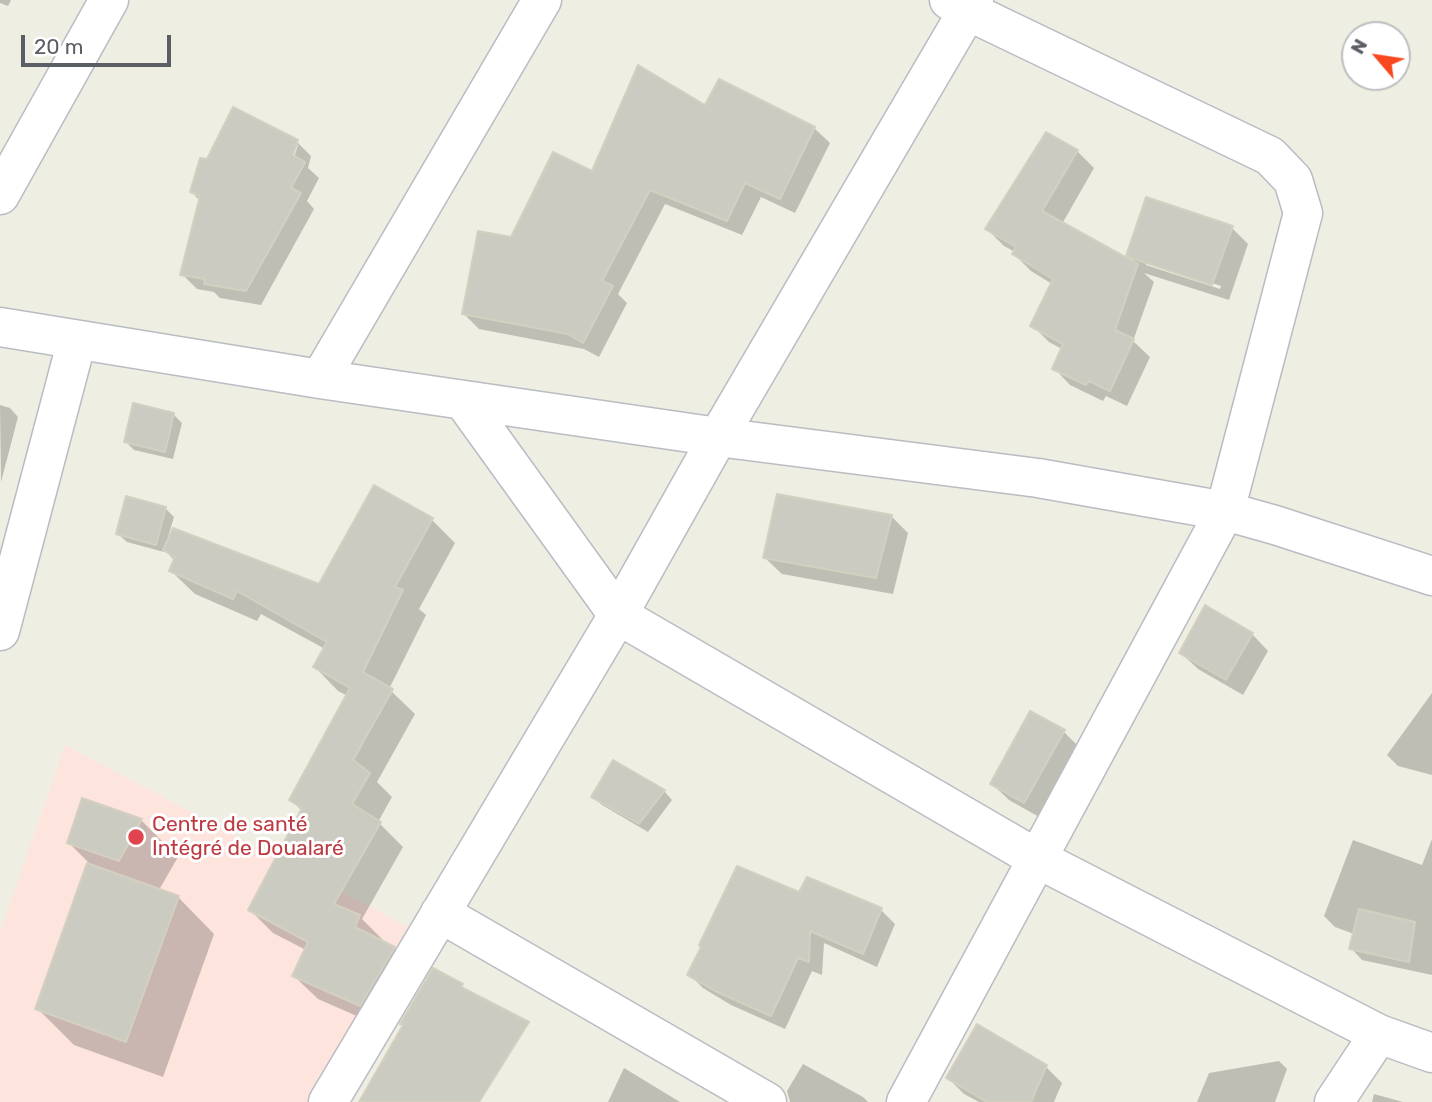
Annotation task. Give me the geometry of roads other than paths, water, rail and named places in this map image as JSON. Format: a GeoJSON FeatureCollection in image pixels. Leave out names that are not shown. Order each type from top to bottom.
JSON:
{"type":"FeatureCollection","features":[{"type":"Feature","properties":{"kind":"street"},"geometry":{"type":"LineString","coordinates":[[0,195],[109,0]]}},
{"type":"Feature","properties":{"kind":"street"},"geometry":{"type":"LineString","coordinates":[[320,379],[541,0]]}},
{"type":"Feature","properties":{"kind":"street"},"geometry":{"type":"LineString","coordinates":[[328,1102],[618,615],[964,4],[1270,156],[1293,180],[1303,213],[1225,511],[906,1102]]}},
{"type":"Feature","properties":{"kind":"street"},"geometry":{"type":"LineString","coordinates":[[0,327],[463,400],[718,437],[1038,478],[1225,511],[1432,576]]}},
{"type":"Feature","properties":{"kind":"street"},"geometry":{"type":"LineString","coordinates":[[0,631],[76,340]]}},
{"type":"Feature","properties":{"kind":"street"},"geometry":{"type":"LineString","coordinates":[[463,400],[618,615],[1036,858],[1379,1034],[1432,1053]]}},
{"type":"Feature","properties":{"kind":"street"},"geometry":{"type":"LineString","coordinates":[[440,913],[766,1102]]}},
{"type":"Feature","properties":{"kind":"street"},"geometry":{"type":"LineString","coordinates":[[1335,1102],[1379,1034]]}},
{"type":"Feature","properties":{"kind":"place","name":"Centre de santé Intégré de Doualaré"},"geometry":{"type":"Point","coordinates":[136,837]}}]}
